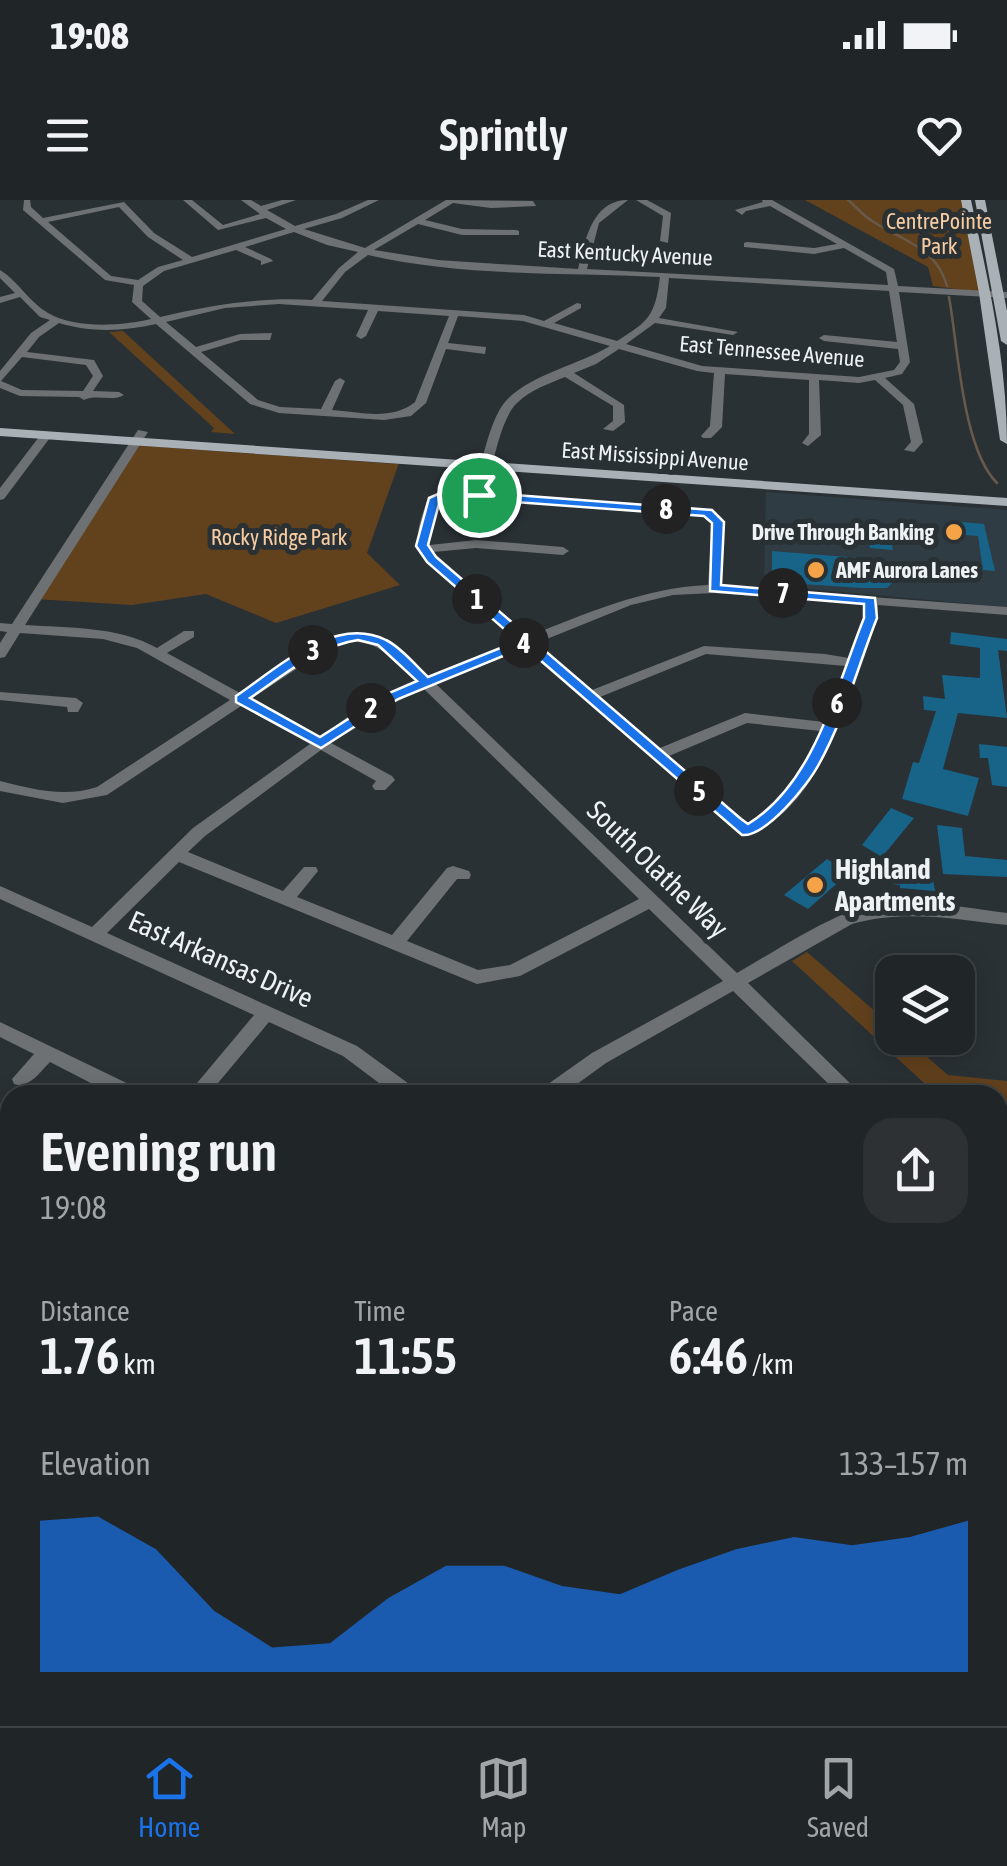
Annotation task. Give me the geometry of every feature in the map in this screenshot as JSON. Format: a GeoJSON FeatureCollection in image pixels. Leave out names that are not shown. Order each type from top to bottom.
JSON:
{"type":"FeatureCollection","features":[{"type":"Feature","properties":{"kind":"main road"},"geometry":{"type":"LineString","coordinates":[[966,200],[1007,440]]}},
{"type":"Feature","properties":{"kind":"main road"},"geometry":{"type":"LineString","coordinates":[[980,200],[1004,295],[1007,342]]}},
{"type":"Feature","properties":{"kind":"main road","name":"East Mississippi Avenue"},"geometry":{"type":"LineString","coordinates":[[0,422],[139,437],[1007,502]]}},
{"type":"Feature","properties":{"kind":"main road","name":"East Mississippi Avenue"},"geometry":{"type":"LineString","coordinates":[[0,432],[139,437]]}},
{"type":"Feature","properties":{"kind":"main road","name":"East Mississippi Avenue"},"geometry":{"type":"LineString","coordinates":[[489,462],[1007,492]]}},
{"type":"Feature","properties":{"kind":"street"},"geometry":{"type":"LineString","coordinates":[[187,200],[221,228],[292,200]]}},
{"type":"Feature","properties":{"kind":"street","name":"East Kentucky Avenue"},"geometry":{"type":"LineString","coordinates":[[245,200],[294,229],[367,251],[431,261],[1004,295]]}},
{"type":"Feature","properties":{"kind":"street"},"geometry":{"type":"LineString","coordinates":[[375,200],[161,269],[140,283],[135,293],[137,302],[254,402],[279,410],[384,417],[407,414],[420,404],[455,312]]}},
{"type":"Feature","properties":{"kind":"street"},"geometry":{"type":"LineString","coordinates":[[315,304],[330,278],[451,200],[490,205],[533,204]]}},
{"type":"Feature","properties":{"kind":"street"},"geometry":{"type":"LineString","coordinates":[[582,270],[595,222],[624,200]]}},
{"type":"Feature","properties":{"kind":"street"},"geometry":{"type":"LineString","coordinates":[[640,200],[668,215],[666,241]]}},
{"type":"Feature","properties":{"kind":"street"},"geometry":{"type":"LineString","coordinates":[[742,212],[738,210],[769,201],[891,271],[903,346],[902,369],[880,378],[912,411],[916,442],[910,450]]}},
{"type":"Feature","properties":{"kind":"street"},"geometry":{"type":"LineString","coordinates":[[28,202],[26,208],[108,278],[140,283]]}},
{"type":"Feature","properties":{"kind":"street"},"geometry":{"type":"LineString","coordinates":[[42,222],[120,204],[151,235],[190,260]]}},
{"type":"Feature","properties":{"kind":"street"},"geometry":{"type":"LineString","coordinates":[[416,222],[477,233],[516,233]]}},
{"type":"Feature","properties":{"kind":"street"},"geometry":{"type":"LineString","coordinates":[[748,245],[814,251],[847,246]]}},
{"type":"Feature","properties":{"kind":"street"},"geometry":{"type":"LineString","coordinates":[[236,246],[268,261],[264,263]]}},
{"type":"Feature","properties":{"kind":"street"},"geometry":{"type":"LineString","coordinates":[[421,275],[431,261]]}},
{"type":"Feature","properties":{"kind":"street","name":"East Kentucky Avenue"},"geometry":{"type":"LineString","coordinates":[[502,280],[507,266]]}},
{"type":"Feature","properties":{"kind":"street","name":"East Tennessee Avenue"},"geometry":{"type":"LineString","coordinates":[[0,274],[40,311],[57,320],[104,328],[158,321],[225,305],[268,301],[455,312],[514,316],[547,323],[677,365],[720,371],[880,378]]}},
{"type":"Feature","properties":{"kind":"street"},"geometry":{"type":"LineString","coordinates":[[479,495],[510,402],[533,386],[617,346],[654,320],[665,275]]}},
{"type":"Feature","properties":{"kind":"street","name":"East Kentucky Avenue"},"geometry":{"type":"LineString","coordinates":[[740,280],[740,294]]}},
{"type":"Feature","properties":{"kind":"street"},"geometry":{"type":"LineString","coordinates":[[817,284],[818,298]]}},
{"type":"Feature","properties":{"kind":"street"},"geometry":{"type":"LineString","coordinates":[[215,292],[225,305]]}},
{"type":"Feature","properties":{"kind":"street"},"geometry":{"type":"LineString","coordinates":[[0,300],[21,294]]}},
{"type":"Feature","properties":{"kind":"street"},"geometry":{"type":"LineString","coordinates":[[547,323],[577,306]]}},
{"type":"Feature","properties":{"kind":"street"},"geometry":{"type":"LineString","coordinates":[[362,336],[375,307]]}},
{"type":"Feature","properties":{"kind":"street"},"geometry":{"type":"LineString","coordinates":[[57,320],[40,330],[0,381],[16,392],[84,397],[119,395]]}},
{"type":"Feature","properties":{"kind":"street"},"geometry":{"type":"LineString","coordinates":[[654,320],[733,332]]}},
{"type":"Feature","properties":{"kind":"street"},"geometry":{"type":"LineString","coordinates":[[192,351],[247,336],[268,335],[266,338]]}},
{"type":"Feature","properties":{"kind":"street"},"geometry":{"type":"LineString","coordinates":[[824,338],[903,346]]}},
{"type":"Feature","properties":{"kind":"street"},"geometry":{"type":"LineString","coordinates":[[442,346],[482,349],[481,352]]}},
{"type":"Feature","properties":{"kind":"street"},"geometry":{"type":"LineString","coordinates":[[20,354],[72,357],[94,365],[98,376],[84,397]]}},
{"type":"Feature","properties":{"kind":"street"},"geometry":{"type":"LineString","coordinates":[[707,436],[716,427],[720,371]]}},
{"type":"Feature","properties":{"kind":"street"},"geometry":{"type":"LineString","coordinates":[[566,373],[618,404],[619,422],[610,429]]}},
{"type":"Feature","properties":{"kind":"street"},"geometry":{"type":"LineString","coordinates":[[808,442],[815,435],[814,377]]}},
{"type":"Feature","properties":{"kind":"street"},"geometry":{"type":"LineString","coordinates":[[325,413],[340,382]]}},
{"type":"Feature","properties":{"kind":"street"},"geometry":{"type":"LineString","coordinates":[[3,489],[46,435]]}},
{"type":"Feature","properties":{"kind":"street"},"geometry":{"type":"LineString","coordinates":[[0,654],[8,628],[139,437]]}},
{"type":"Feature","properties":{"kind":"street"},"geometry":{"type":"LineString","coordinates":[[714,588],[718,522],[708,512],[447,494],[435,498],[422,534],[424,549],[747,831],[767,819],[802,781],[870,618],[871,600]]}},
{"type":"Feature","properties":{"kind":"street"},"geometry":{"type":"LineString","coordinates":[[424,549],[476,544],[563,551]]}},
{"type":"Feature","properties":{"kind":"street"},"geometry":{"type":"LineString","coordinates":[[94,935],[210,824],[379,703],[641,597],[714,588],[1007,611]]}},
{"type":"Feature","properties":{"kind":"street"},"geometry":{"type":"LineString","coordinates":[[8,628],[118,638],[158,653],[387,780],[380,786]]}},
{"type":"Feature","properties":{"kind":"street"},"geometry":{"type":"LineString","coordinates":[[158,653],[190,634]]}},
{"type":"Feature","properties":{"kind":"street","name":"South Olathe Way"},"geometry":{"type":"LineString","coordinates":[[0,786],[79,801],[112,785],[320,646],[350,637],[383,643],[842,1085]]}},
{"type":"Feature","properties":{"kind":"street"},"geometry":{"type":"LineString","coordinates":[[590,696],[704,650],[852,663]]}},
{"type":"Feature","properties":{"kind":"street"},"geometry":{"type":"LineString","coordinates":[[0,696],[76,703],[73,709]]}},
{"type":"Feature","properties":{"kind":"street"},"geometry":{"type":"LineString","coordinates":[[657,755],[745,718],[798,721],[827,728]]}},
{"type":"Feature","properties":{"kind":"street"},"geometry":{"type":"LineString","coordinates":[[176,854],[472,976],[500,976],[651,900]]}},
{"type":"Feature","properties":{"kind":"street"},"geometry":{"type":"LineString","coordinates":[[285,900],[310,871]]}},
{"type":"Feature","properties":{"kind":"street"},"geometry":{"type":"LineString","coordinates":[[394,946],[453,872],[463,876]]}},
{"type":"Feature","properties":{"kind":"street","name":"East Arkansas Drive"},"geometry":{"type":"LineString","coordinates":[[0,892],[350,1051],[391,1085]]}},
{"type":"Feature","properties":{"kind":"street"},"geometry":{"type":"LineString","coordinates":[[562,1085],[599,1058],[846,920],[875,912],[907,910],[1007,919]]}},
{"type":"Feature","properties":{"kind":"street"},"geometry":{"type":"LineString","coordinates":[[205,1085],[266,1013]]}},
{"type":"Feature","properties":{"kind":"street"},"geometry":{"type":"LineString","coordinates":[[0,1030],[112,1085]]}},
{"type":"Feature","properties":{"kind":"street"},"geometry":{"type":"LineString","coordinates":[[21,1079],[46,1052]]}},
{"type":"Feature","properties":{"kind":"shaded area"},"geometry":{"type":"Polygon","coordinates":[[[766,492],[1007,510],[1007,607],[764,585],[766,492]]]}},
{"type":"Feature","properties":{"kind":"green space","name":"CentrePointe Park"},"geometry":{"type":"Polygon","coordinates":[[[805,200],[966,200],[985,293],[933,286],[928,267],[805,200]]]}},
{"type":"Feature","properties":{"kind":"green space"},"geometry":{"type":"Polygon","coordinates":[[[123,331],[235,434],[211,432],[214,428],[109,332],[123,331]]]}},
{"type":"Feature","properties":{"kind":"green space","name":"Rocky Ridge Park"},"geometry":{"type":"Polygon","coordinates":[[[136,441],[146,446],[396,464],[400,460],[367,553],[400,585],[276,623],[206,594],[132,605],[35,599],[136,441]]]}},
{"type":"Feature","properties":{"kind":"green space"},"geometry":{"type":"Polygon","coordinates":[[[807,952],[875,1011],[875,1038],[792,961],[807,952]]]}},
{"type":"Feature","properties":{"kind":"green space"},"geometry":{"type":"Polygon","coordinates":[[[894,1055],[925,1055],[948,1075],[1007,1081],[1007,1085],[926,1085],[894,1055]]]}},
{"type":"Feature","properties":{"kind":"building"},"geometry":{"type":"Polygon","coordinates":[[[961,522],[984,524],[995,571],[983,570],[978,536],[964,535],[961,522]]]}},
{"type":"Feature","properties":{"kind":"building"},"geometry":{"type":"Polygon","coordinates":[[[867,528],[889,529],[893,550],[870,548],[867,528]]]}},
{"type":"Feature","properties":{"kind":"building","name":"AMF Aurora Lanes"},"geometry":{"type":"Polygon","coordinates":[[[772,551],[860,558],[861,570],[890,572],[894,581],[887,588],[772,582],[772,551]]]}},
{"type":"Feature","properties":{"kind":"building"},"geometry":{"type":"Polygon","coordinates":[[[951,632],[1007,639],[1007,651],[998,650],[1007,718],[958,713],[943,769],[979,778],[968,816],[902,799],[913,762],[919,763],[936,711],[924,710],[923,696],[945,699],[942,675],[980,678],[980,648],[950,644],[951,632]]]}},
{"type":"Feature","properties":{"kind":"building"},"geometry":{"type":"Polygon","coordinates":[[[979,744],[1007,747],[1007,787],[992,785],[988,758],[980,758],[979,744]]]}},
{"type":"Feature","properties":{"kind":"building","name":"Highland Apartments"},"geometry":{"type":"Polygon","coordinates":[[[891,808],[914,818],[882,857],[862,845],[891,808]]]}},
{"type":"Feature","properties":{"kind":"building"},"geometry":{"type":"Polygon","coordinates":[[[937,825],[962,828],[965,856],[1007,860],[1007,877],[943,874],[937,825]]]}},
{"type":"Feature","properties":{"kind":"building","name":"Highland Apartments"},"geometry":{"type":"Polygon","coordinates":[[[827,859],[850,872],[808,909],[784,895],[827,859]]]}},
{"type":"Feature","properties":{"kind":"building","name":"Highland Apartments"},"geometry":{"type":"Polygon","coordinates":[[[917,871],[932,873],[935,891],[893,884],[892,872],[918,875],[917,871]]]}},
{"type":"Feature","properties":{"kind":"waterway"},"geometry":{"type":"LineString","coordinates":[[848,200],[872,221],[927,254],[947,286]]}},
{"type":"Feature","properties":{"kind":"waterway"},"geometry":{"type":"LineString","coordinates":[[949,297],[969,422],[985,467],[997,483]]}},
{"type":"Feature","properties":{"kind":"place","name":"Drive Through Banking"},"geometry":{"type":"Point","coordinates":[954,532]}},
{"type":"Feature","properties":{"kind":"place","name":"AMF Aurora Lanes"},"geometry":{"type":"Point","coordinates":[816,570]}},
{"type":"Feature","properties":{"kind":"place","name":"Highland Apartments"},"geometry":{"type":"Point","coordinates":[815,885]}},
{"type":"Feature","properties":{"kind":"route"},"geometry":{"type":"LineString","coordinates":[[479,495],[454,493],[435,498],[422,534],[422,546],[426,554],[526,642],[394,696],[321,744],[240,699],[320,646],[339,639],[358,636],[383,643],[426,682],[526,642],[736,823],[747,831],[767,819],[802,781],[812,764],[870,618],[871,600],[714,588],[718,522],[708,512],[479,495]]}}]}
